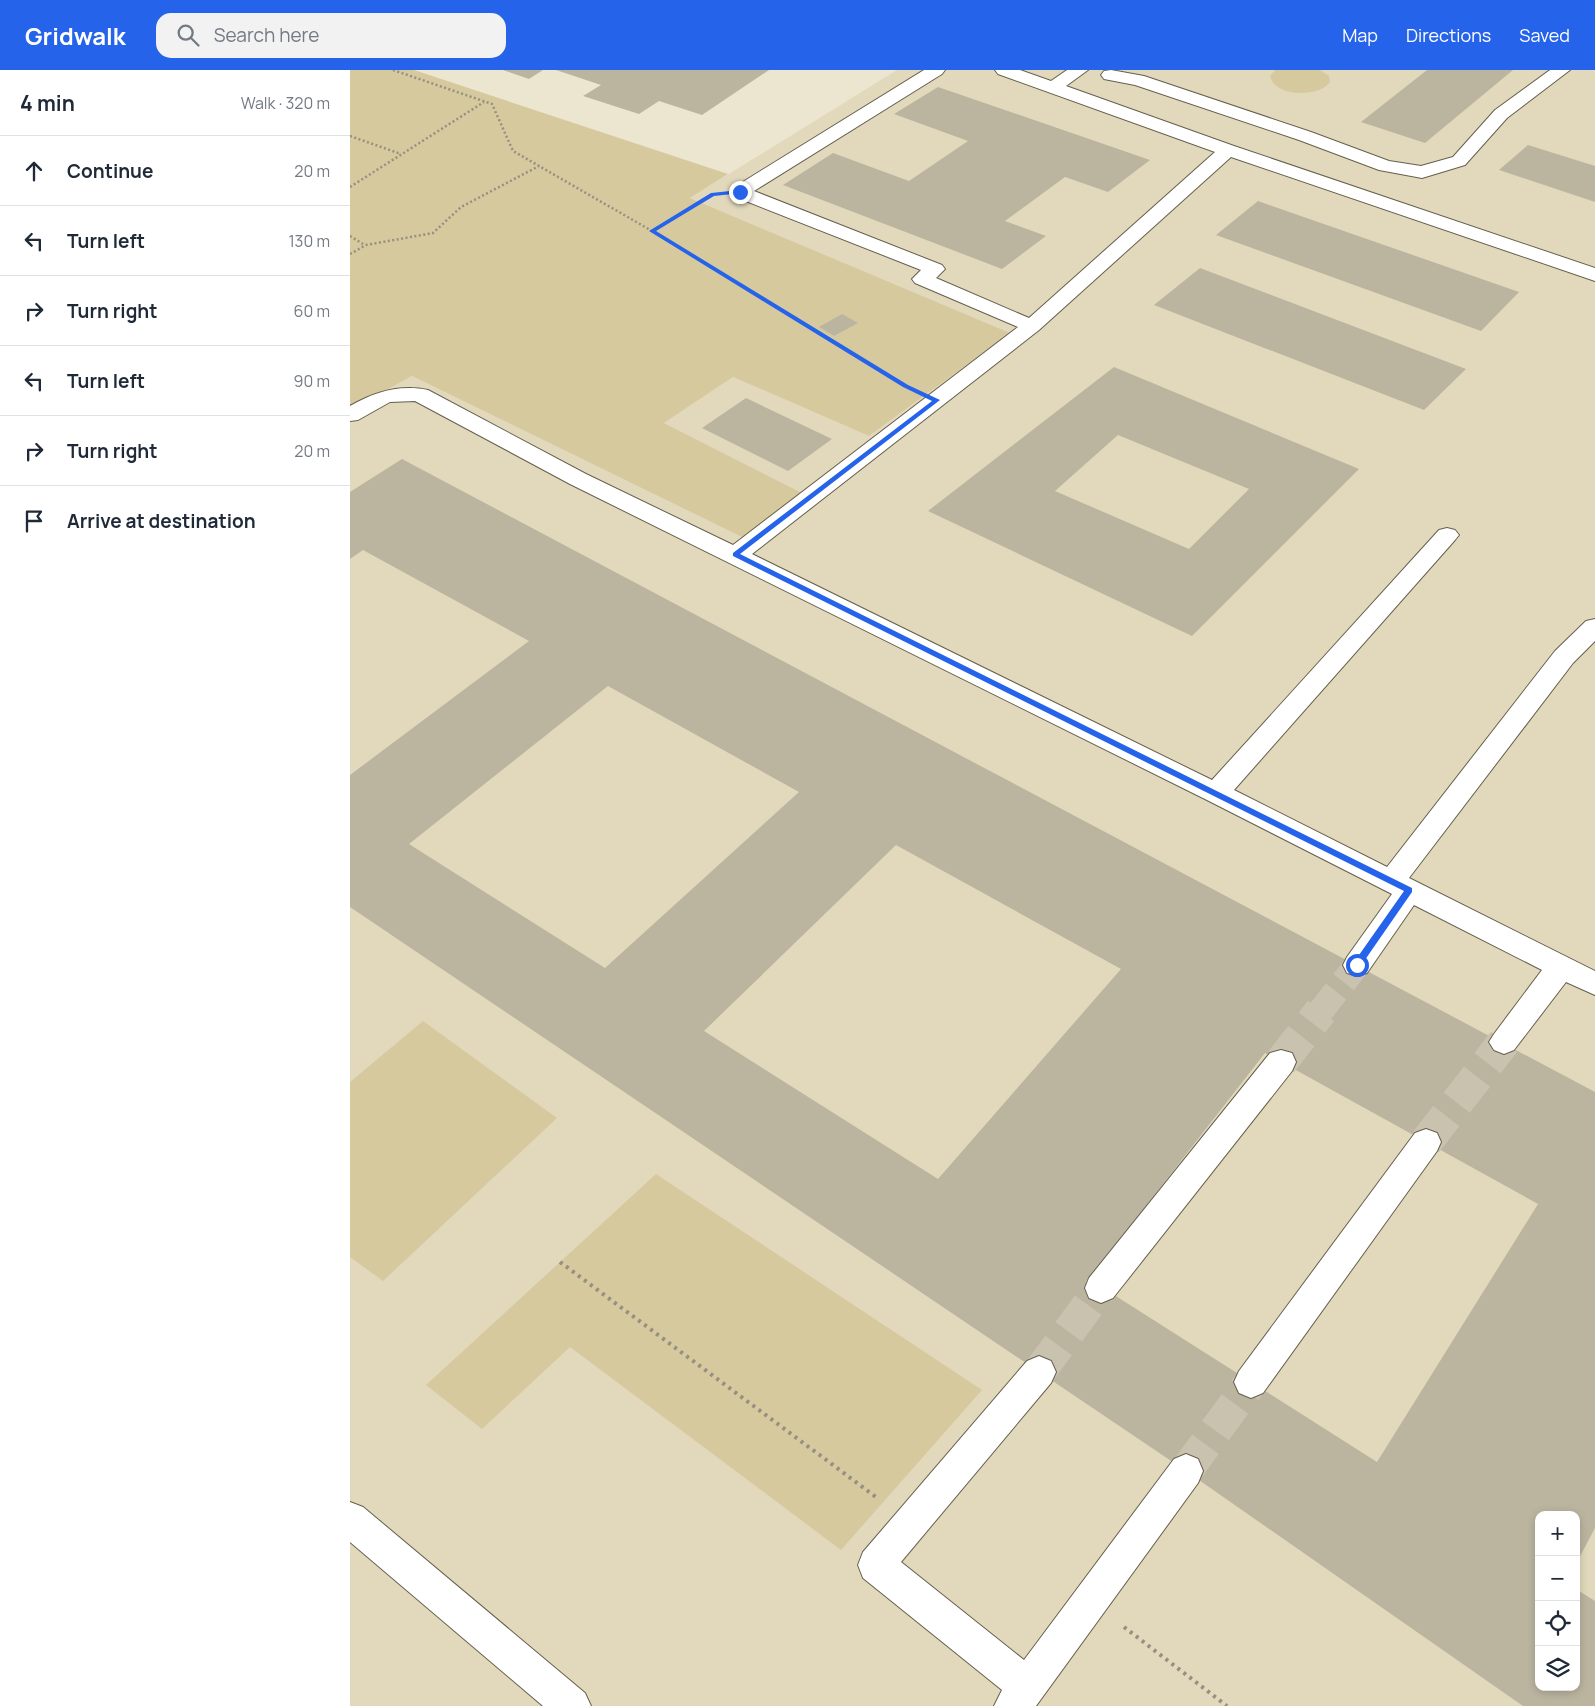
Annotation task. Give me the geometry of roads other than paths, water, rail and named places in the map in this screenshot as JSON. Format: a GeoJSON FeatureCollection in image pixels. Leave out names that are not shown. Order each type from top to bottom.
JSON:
{"type":"FeatureCollection","features":[{"type":"Feature","properties":{"kind":"lane"},"geometry":{"type":"LineString","coordinates":[[936,70],[740,192],[935,269],[922,278],[1032,326]]}},
{"type":"Feature","properties":{"kind":"lane"},"geometry":{"type":"LineString","coordinates":[[1004,70],[1228,150],[1595,275]]}},
{"type":"Feature","properties":{"kind":"lane"},"geometry":{"type":"LineString","coordinates":[[1052,88],[1079,70]]}},
{"type":"Feature","properties":{"kind":"lane"},"geometry":{"type":"LineString","coordinates":[[1110,75],[1138,80],[1249,117],[1385,166],[1422,172],[1459,161],[1502,114],[1561,70]]}},
{"type":"Feature","properties":{"kind":"lane"},"geometry":{"type":"LineString","coordinates":[[735,555],[1032,326],[1228,150]]}},
{"type":"Feature","properties":{"kind":"lane"},"geometry":{"type":"LineString","coordinates":[[350,415],[382,397],[398,393],[420,395],[578,479],[1216,793],[1595,984]]}},
{"type":"Feature","properties":{"kind":"lane"},"geometry":{"type":"LineString","coordinates":[[1216,793],[1448,534]]}},
{"type":"Feature","properties":{"kind":"lane"},"geometry":{"type":"LineString","coordinates":[[1357,965],[1401,886],[1564,657],[1595,627]]}},
{"type":"Feature","properties":{"kind":"lane"},"geometry":{"type":"LineString","coordinates":[[1504,1042],[1561,966]]}},
{"type":"Feature","properties":{"kind":"lane"},"geometry":{"type":"LineString","coordinates":[[1101,1288],[1281,1062]]}},
{"type":"Feature","properties":{"kind":"lane"},"geometry":{"type":"LineString","coordinates":[[1251,1382],[1426,1142]]}},
{"type":"Feature","properties":{"kind":"lane"},"geometry":{"type":"LineString","coordinates":[[1040,1372],[876,1565],[1020,1696],[1186,1471]]}},
{"type":"Feature","properties":{"kind":"lane"},"geometry":{"type":"LineString","coordinates":[[350,1518],[572,1706]]}},
{"type":"Feature","properties":{"kind":"tunnel"},"geometry":{"type":"LineString","coordinates":[[1320,1012],[1357,965]]}},
{"type":"Feature","properties":{"kind":"tunnel"},"geometry":{"type":"LineString","coordinates":[[1281,1062],[1321,1011]]}},
{"type":"Feature","properties":{"kind":"tunnel"},"geometry":{"type":"LineString","coordinates":[[1426,1142],[1504,1042]]}},
{"type":"Feature","properties":{"kind":"tunnel"},"geometry":{"type":"LineString","coordinates":[[1039,1372],[1101,1288]]}},
{"type":"Feature","properties":{"kind":"tunnel"},"geometry":{"type":"LineString","coordinates":[[1186,1471],[1251,1382]]}}]}
